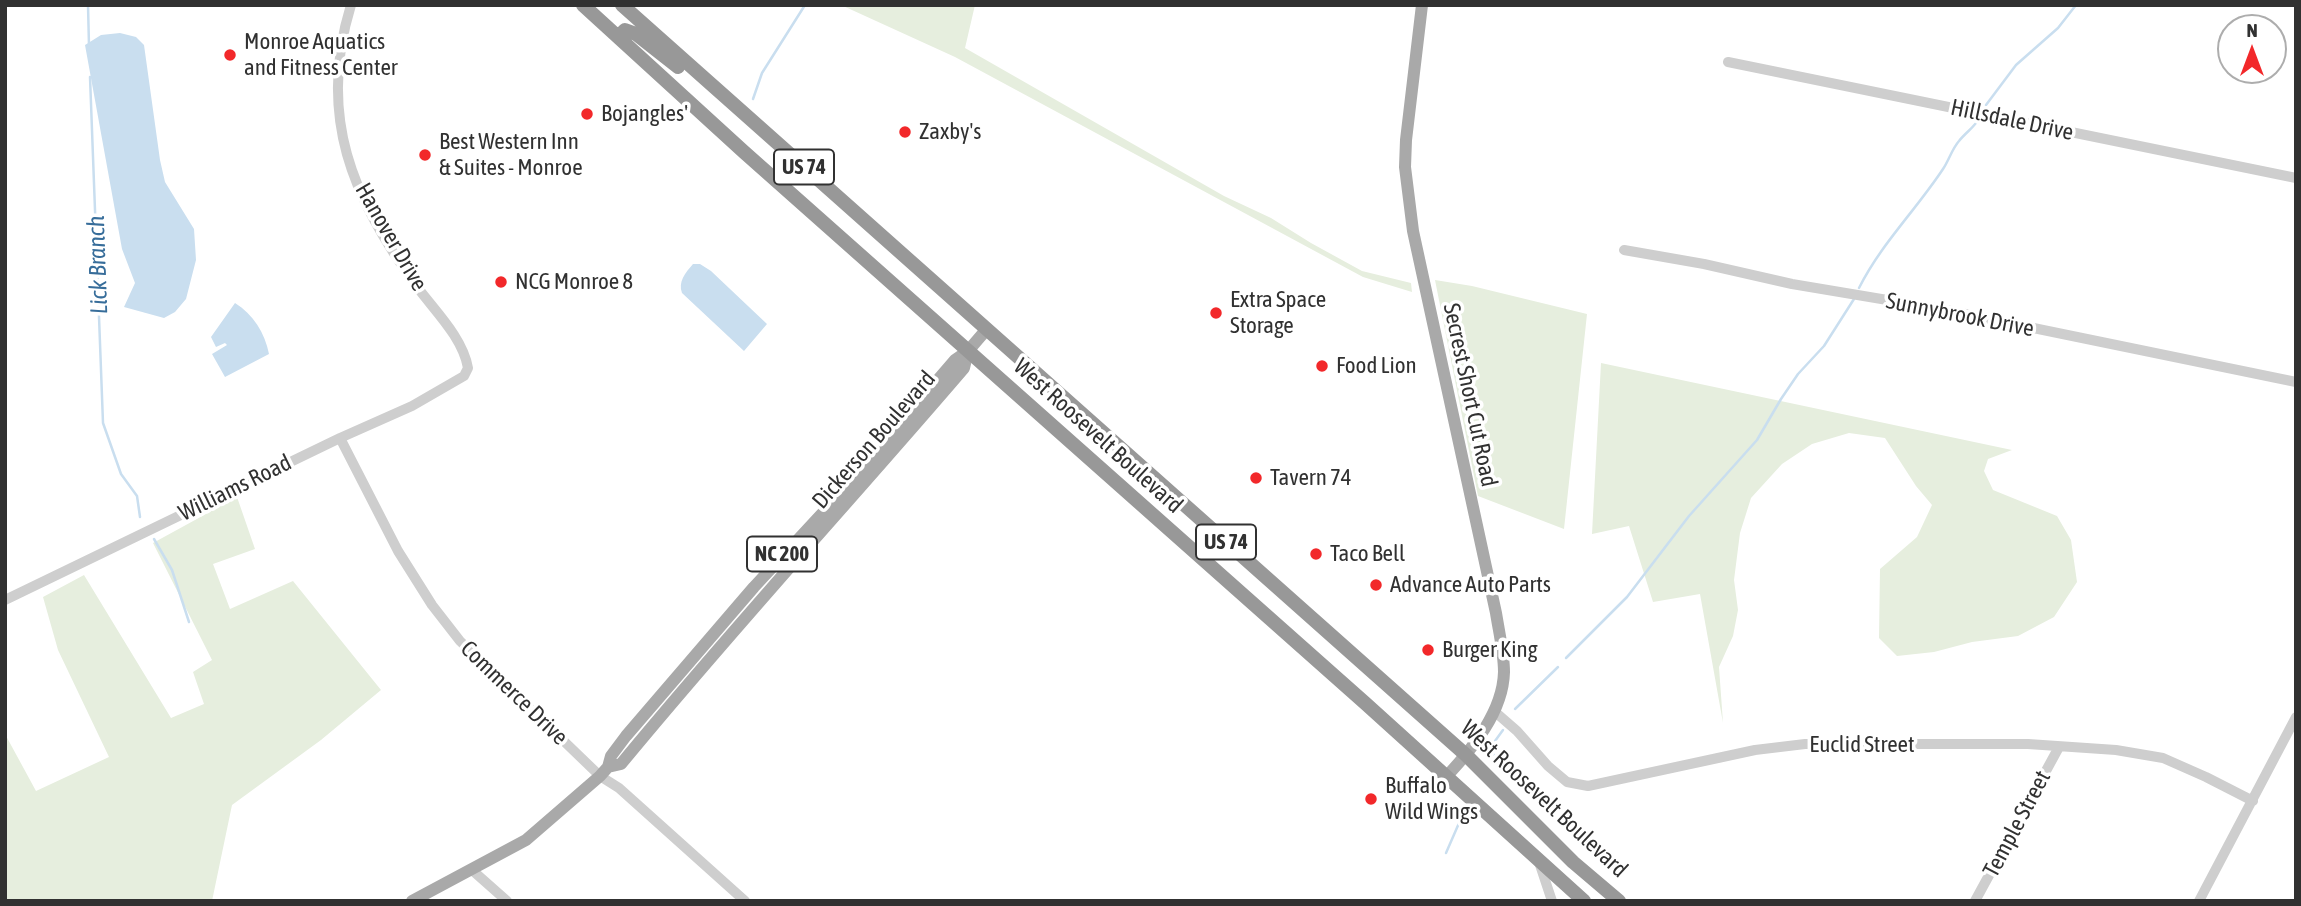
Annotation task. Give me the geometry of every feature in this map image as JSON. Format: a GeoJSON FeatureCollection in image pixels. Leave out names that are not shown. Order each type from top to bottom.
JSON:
{"type":"FeatureCollection","features":[{"type":"Feature","properties":{"kind":"highway","name":"West Roosevelt Boulevard"},"geometry":{"type":"LineString","coordinates":[[583,5],[744,152],[1447,776],[1584,901]]}},
{"type":"Feature","properties":{"kind":"highway","name":"West Roosevelt Boulevard"},"geometry":{"type":"LineString","coordinates":[[622,5],[1466,755],[1573,862],[1619,901]]}},
{"type":"Feature","properties":{"kind":"highway"},"geometry":{"type":"LineString","coordinates":[[618,37],[625,30],[636,34],[734,106]]}},
{"type":"Feature","properties":{"kind":"main road","name":"Secrest Short Cut Road"},"geometry":{"type":"LineString","coordinates":[[1422,5],[1405,167],[1413,231],[1496,612],[1504,673],[1494,711],[1466,755],[1447,776]]}},
{"type":"Feature","properties":{"kind":"main road","name":"Dickerson Boulevard"},"geometry":{"type":"LineString","coordinates":[[604,772],[611,756],[634,725],[955,360],[968,351],[986,330]]}},
{"type":"Feature","properties":{"kind":"main road","name":"Dickerson Boulevard"},"geometry":{"type":"LineString","coordinates":[[412,901],[526,840],[604,772],[621,764],[964,368],[968,351]]}},
{"type":"Feature","properties":{"kind":"main road","name":"NC 200"},"geometry":{"type":"LineString","coordinates":[[799,559],[804,547],[830,513],[830,505]]}},
{"type":"Feature","properties":{"kind":"street","name":"Hanover Drive"},"geometry":{"type":"LineString","coordinates":[[351,5],[336,75],[344,149],[376,222],[413,281],[460,344],[468,368],[464,376]]}},
{"type":"Feature","properties":{"kind":"street","name":"Hillsdale Drive"},"geometry":{"type":"LineString","coordinates":[[1728,62],[2296,178]]}},
{"type":"Feature","properties":{"kind":"street","name":"Sunnybrook Drive"},"geometry":{"type":"LineString","coordinates":[[1624,250],[1704,264],[1792,284],[1941,309],[2296,382]]}},
{"type":"Feature","properties":{"kind":"street","name":"Williams Road"},"geometry":{"type":"LineString","coordinates":[[5,600],[412,406],[464,376]]}},
{"type":"Feature","properties":{"kind":"street","name":"Commerce Drive"},"geometry":{"type":"LineString","coordinates":[[340,438],[398,551],[432,605],[460,641],[745,901]]}},
{"type":"Feature","properties":{"kind":"street","name":"Euclid Street"},"geometry":{"type":"LineString","coordinates":[[1494,711],[1567,782],[1588,786],[1755,750],[1805,744],[2028,744],[2116,750],[2163,758],[2253,801]]}},
{"type":"Feature","properties":{"kind":"street"},"geometry":{"type":"LineString","coordinates":[[2199,901],[2296,717]]}},
{"type":"Feature","properties":{"kind":"street","name":"Temple Street"},"geometry":{"type":"LineString","coordinates":[[1975,901],[2059,747]]}},
{"type":"Feature","properties":{"kind":"street"},"geometry":{"type":"LineString","coordinates":[[1538,859],[1552,901]]}},
{"type":"Feature","properties":{"kind":"street"},"geometry":{"type":"LineString","coordinates":[[472,870],[507,901]]}},
{"type":"Feature","properties":{"kind":"green space"},"geometry":{"type":"Polygon","coordinates":[[[841,5],[975,5],[965,48],[1224,196],[1271,218],[1362,271],[1411,283],[1412,292],[1363,277],[955,57],[841,5]]]}},
{"type":"Feature","properties":{"kind":"green space"},"geometry":{"type":"Polygon","coordinates":[[[1435,280],[1472,286],[1587,314],[1564,529],[1478,496],[1435,280]]]}},
{"type":"Feature","properties":{"kind":"green space"},"geometry":{"type":"Polygon","coordinates":[[[1601,363],[2012,450],[1988,459],[1984,471],[1993,490],[2057,516],[2071,540],[2077,582],[2054,617],[2018,636],[1897,656],[1879,638],[1880,569],[1917,537],[1932,505],[1916,486],[1885,438],[1849,433],[1812,444],[1782,464],[1751,498],[1740,533],[1734,580],[1738,610],[1733,636],[1719,667],[1723,723],[1700,594],[1653,602],[1629,526],[1592,534],[1601,363]]]}},
{"type":"Feature","properties":{"kind":"green space"},"geometry":{"type":"Polygon","coordinates":[[[237,497],[255,549],[213,564],[230,609],[293,581],[381,690],[321,740],[232,805],[212,901],[5,901],[5,734],[36,791],[109,757],[58,650],[43,597],[84,575],[171,718],[204,704],[193,672],[212,660],[153,543],[237,497]]]}},
{"type":"Feature","properties":{"kind":"water"},"geometry":{"type":"Polygon","coordinates":[[[120,33],[136,37],[144,45],[165,182],[194,229],[196,260],[186,299],[175,312],[164,318],[124,307],[135,283],[122,249],[85,45],[101,35],[120,33]]]}},
{"type":"Feature","properties":{"kind":"water"},"geometry":{"type":"Polygon","coordinates":[[[693,264],[700,264],[711,271],[767,324],[744,351],[682,293],[682,281],[693,264]]]}},
{"type":"Feature","properties":{"kind":"water"},"geometry":{"type":"Polygon","coordinates":[[[235,303],[257,325],[269,354],[225,377],[212,354],[227,345],[225,343],[216,347],[211,337],[235,303]]]}},
{"type":"Feature","properties":{"kind":"waterway","name":"Lick Branch"},"geometry":{"type":"LineString","coordinates":[[88,5],[89,46]]}},
{"type":"Feature","properties":{"kind":"waterway"},"geometry":{"type":"LineString","coordinates":[[753,99],[762,73],[805,5]]}},
{"type":"Feature","properties":{"kind":"waterway"},"geometry":{"type":"LineString","coordinates":[[1986,105],[2016,65],[2058,28],[2076,5]]}},
{"type":"Feature","properties":{"kind":"waterway","name":"Lick Branch"},"geometry":{"type":"LineString","coordinates":[[90,77],[103,423],[121,474],[137,496],[140,517]]}},
{"type":"Feature","properties":{"kind":"waterway"},"geometry":{"type":"LineString","coordinates":[[1859,288],[1888,242],[1933,184],[1957,144],[1980,117]]}},
{"type":"Feature","properties":{"kind":"waterway"},"geometry":{"type":"LineString","coordinates":[[1566,658],[1627,597],[1689,516],[1757,440],[1798,374],[1824,346],[1854,299]]}},
{"type":"Feature","properties":{"kind":"waterway","name":"Lick Branch"},"geometry":{"type":"LineString","coordinates":[[154,539],[172,570],[189,622]]}},
{"type":"Feature","properties":{"kind":"waterway"},"geometry":{"type":"LineString","coordinates":[[1515,709],[1558,667]]}},
{"type":"Feature","properties":{"kind":"waterway"},"geometry":{"type":"LineString","coordinates":[[1493,761],[1495,741],[1503,730]]}},
{"type":"Feature","properties":{"kind":"waterway"},"geometry":{"type":"LineString","coordinates":[[1446,853],[1466,807]]}},
{"type":"Feature","properties":{"kind":"place","name":"Monroe Aquatics and Fitness Center"},"geometry":{"type":"Point","coordinates":[230,55]}},
{"type":"Feature","properties":{"kind":"place","name":"Bojangles'"},"geometry":{"type":"Point","coordinates":[587,114]}},
{"type":"Feature","properties":{"kind":"place","name":"Zaxby's"},"geometry":{"type":"Point","coordinates":[905,132]}},
{"type":"Feature","properties":{"kind":"place","name":"Best Western Inn & Suites - Monroe"},"geometry":{"type":"Point","coordinates":[425,155]}},
{"type":"Feature","properties":{"kind":"place","name":"NCG Monroe 8"},"geometry":{"type":"Point","coordinates":[501,282]}},
{"type":"Feature","properties":{"kind":"place","name":"Extra Space Storage"},"geometry":{"type":"Point","coordinates":[1216,313]}},
{"type":"Feature","properties":{"kind":"place","name":"Food Lion"},"geometry":{"type":"Point","coordinates":[1322,366]}},
{"type":"Feature","properties":{"kind":"place","name":"Tavern 74"},"geometry":{"type":"Point","coordinates":[1256,478]}},
{"type":"Feature","properties":{"kind":"place","name":"Taco Bell"},"geometry":{"type":"Point","coordinates":[1316,554]}},
{"type":"Feature","properties":{"kind":"place","name":"Advance Auto Parts"},"geometry":{"type":"Point","coordinates":[1376,585]}},
{"type":"Feature","properties":{"kind":"place","name":"Burger King"},"geometry":{"type":"Point","coordinates":[1428,650]}},
{"type":"Feature","properties":{"kind":"place","name":"Buffalo Wild Wings"},"geometry":{"type":"Point","coordinates":[1371,799]}}]}
